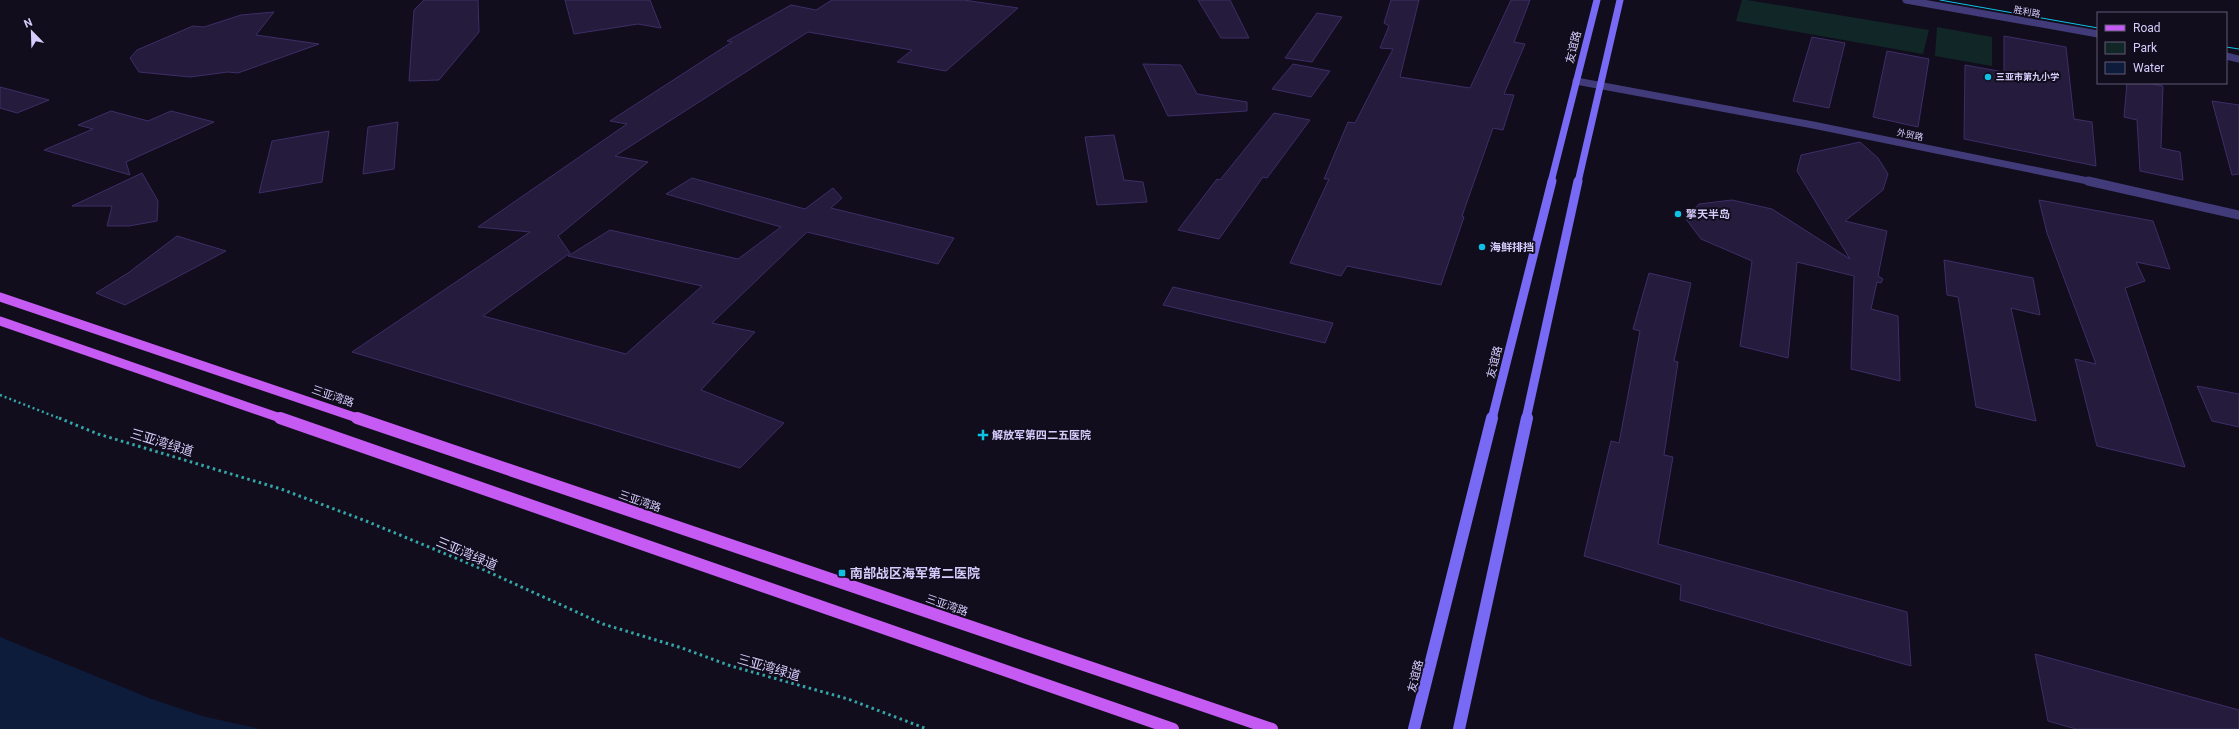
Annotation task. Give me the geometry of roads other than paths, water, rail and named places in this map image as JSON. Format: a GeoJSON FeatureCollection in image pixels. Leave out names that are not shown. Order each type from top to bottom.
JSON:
{"type":"FeatureCollection","features":[{"type":"Feature","properties":{"kind":"main road","name":"友谊路"},"geometry":{"type":"LineString","coordinates":[[1414,729],[1596,0]]}},
{"type":"Feature","properties":{"kind":"main road"},"geometry":{"type":"LineString","coordinates":[[1459,729],[1599,85],[1620,0]]}},
{"type":"Feature","properties":{"kind":"main road","name":"三亚湾路"},"geometry":{"type":"LineString","coordinates":[[0,297],[1272,729]]}},
{"type":"Feature","properties":{"kind":"main road"},"geometry":{"type":"LineString","coordinates":[[0,321],[1173,729]]}},
{"type":"Feature","properties":{"kind":"street","name":"胜利路"},"geometry":{"type":"LineString","coordinates":[[1906,0],[2097,34]]}},
{"type":"Feature","properties":{"kind":"street"},"geometry":{"type":"LineString","coordinates":[[2227,56],[2239,59]]}},
{"type":"Feature","properties":{"kind":"street","name":"外贸路"},"geometry":{"type":"LineString","coordinates":[[1576,81],[1820,126],[2112,186],[2239,215]]}},
{"type":"Feature","properties":{"kind":"water"},"geometry":{"type":"Polygon","coordinates":[[[0,637],[149,698],[202,716],[260,729],[0,729],[0,637]]]}},
{"type":"Feature","properties":{"kind":"tram line"},"geometry":{"type":"LineString","coordinates":[[1940,0],[2097,28]]}},
{"type":"Feature","properties":{"kind":"tram line"},"geometry":{"type":"LineString","coordinates":[[2227,47],[2239,49]]}},
{"type":"Feature","properties":{"kind":"place","name":"三亚市第九小学"},"geometry":{"type":"Point","coordinates":[1988,77]}},
{"type":"Feature","properties":{"kind":"place","name":"擎天半岛"},"geometry":{"type":"Point","coordinates":[1678,214]}},
{"type":"Feature","properties":{"kind":"place","name":"海鲜排挡"},"geometry":{"type":"Point","coordinates":[1482,247]}},
{"type":"Feature","properties":{"kind":"place","name":"解放军第四二五医院"},"geometry":{"type":"Point","coordinates":[983,435]}},
{"type":"Feature","properties":{"kind":"place","name":"南部战区海军第二医院"},"geometry":{"type":"Point","coordinates":[842,573]}}]}
